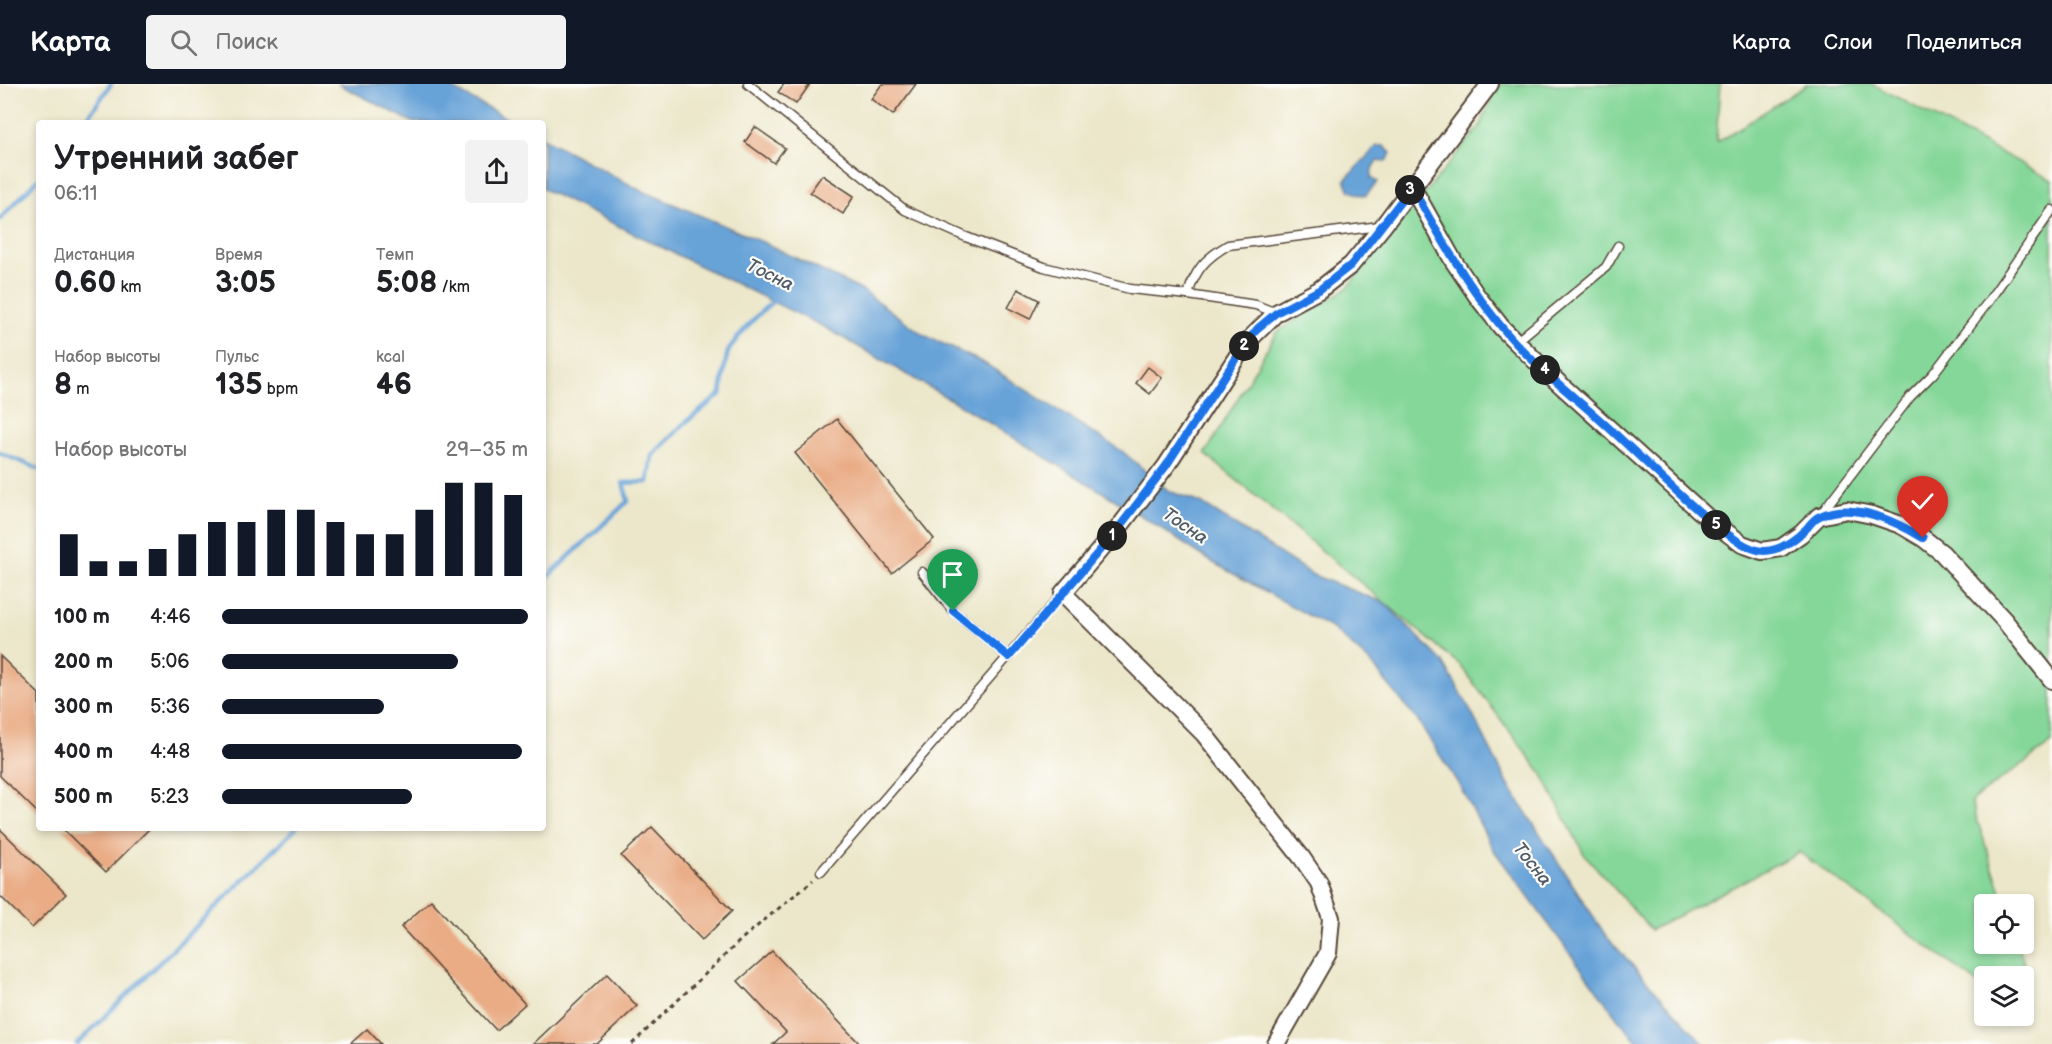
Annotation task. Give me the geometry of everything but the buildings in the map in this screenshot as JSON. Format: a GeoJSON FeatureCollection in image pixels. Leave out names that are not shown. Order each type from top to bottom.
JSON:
{"type":"FeatureCollection","features":[{"type":"Feature","properties":{"kind":"street"},"geometry":{"type":"LineString","coordinates":[[1276,1044],[1328,953],[1331,918],[1319,883],[1302,858],[1204,734],[1063,593],[1117,530],[1166,466],[1258,328],[1276,313],[1319,290],[1351,265],[1490,84]]}},
{"type":"Feature","properties":{"kind":"street"},"geometry":{"type":"LineString","coordinates":[[1412,187],[1465,279],[1502,328],[1710,520],[1742,544],[1762,551],[1781,548],[1801,534],[1819,516],[1847,510],[1872,515],[1901,525],[1942,553],[2004,620],[2052,680]]}},
{"type":"Feature","properties":{"kind":"lane"},"geometry":{"type":"LineString","coordinates":[[752,85],[905,210],[966,237],[1044,267],[1130,289],[1257,305],[1276,313]]}},
{"type":"Feature","properties":{"kind":"lane"},"geometry":{"type":"LineString","coordinates":[[1819,516],[1910,397],[1933,374],[1981,311],[2052,210]]}},
{"type":"Feature","properties":{"kind":"lane"},"geometry":{"type":"LineString","coordinates":[[1188,295],[1191,282],[1208,258],[1228,245],[1383,226]]}},
{"type":"Feature","properties":{"kind":"lane"},"geometry":{"type":"LineString","coordinates":[[1516,342],[1606,267],[1618,246]]}},
{"type":"Feature","properties":{"kind":"lane"},"geometry":{"type":"LineString","coordinates":[[922,572],[953,611],[1009,657]]}},
{"type":"Feature","properties":{"kind":"lane"},"geometry":{"type":"LineString","coordinates":[[821,872],[1063,593]]}},
{"type":"Feature","properties":{"kind":"path"},"geometry":{"type":"LineString","coordinates":[[632,1044],[744,938],[821,872]]}},
{"type":"Feature","properties":{"kind":"green space"},"geometry":{"type":"Polygon","coordinates":[[[1498,84],[1720,84],[1716,143],[1808,84],[1872,84],[2052,180],[2052,743],[1971,801],[2002,894],[1974,894],[1974,954],[2021,954],[2025,966],[1974,966],[1974,981],[1799,852],[1651,930],[1584,854],[1541,773],[1460,665],[1205,454],[1277,332],[1346,289],[1480,126],[1498,84]]]}},
{"type":"Feature","properties":{"kind":"water"},"geometry":{"type":"Polygon","coordinates":[[[338,84],[444,84],[510,120],[408,120],[338,84]]]}},
{"type":"Feature","properties":{"kind":"water","name":"Тосна"},"geometry":{"type":"Polygon","coordinates":[[[546,140],[638,189],[765,243],[863,291],[924,335],[984,363],[1122,451],[1169,491],[1201,503],[1313,575],[1385,603],[1442,661],[1465,700],[1509,786],[1606,936],[1704,1044],[1640,1044],[1619,1020],[1493,849],[1461,788],[1418,721],[1370,662],[1333,629],[1212,562],[1148,520],[960,405],[826,328],[546,190],[546,140]]]}},
{"type":"Feature","properties":{"kind":"water"},"geometry":{"type":"Polygon","coordinates":[[[1377,146],[1384,146],[1391,153],[1383,162],[1378,161],[1372,169],[1371,178],[1378,182],[1365,196],[1350,191],[1345,180],[1377,146]]]}},
{"type":"Feature","properties":{"kind":"waterway"},"geometry":{"type":"LineString","coordinates":[[86,120],[111,84]]}},
{"type":"Feature","properties":{"kind":"waterway"},"geometry":{"type":"LineString","coordinates":[[0,219],[36,181]]}},
{"type":"Feature","properties":{"kind":"waterway","name":"Тосна"},"geometry":{"type":"LineString","coordinates":[[546,578],[628,501],[623,483],[648,482],[652,456],[686,422],[721,394],[728,352],[742,332],[776,300]]}},
{"type":"Feature","properties":{"kind":"waterway"},"geometry":{"type":"LineString","coordinates":[[0,453],[36,468]]}},
{"type":"Feature","properties":{"kind":"waterway"},"geometry":{"type":"LineString","coordinates":[[77,1044],[293,831]]}},
{"type":"Feature","properties":{"kind":"route"},"geometry":{"type":"LineString","coordinates":[[953,611],[1009,657],[1117,530],[1166,466],[1258,328],[1276,313],[1319,290],[1351,265],[1412,187],[1454,262],[1502,328],[1551,376],[1710,520],[1742,544],[1762,551],[1781,548],[1801,534],[1819,516],[1847,510],[1872,515],[1901,525],[1923,538]]}}]}
